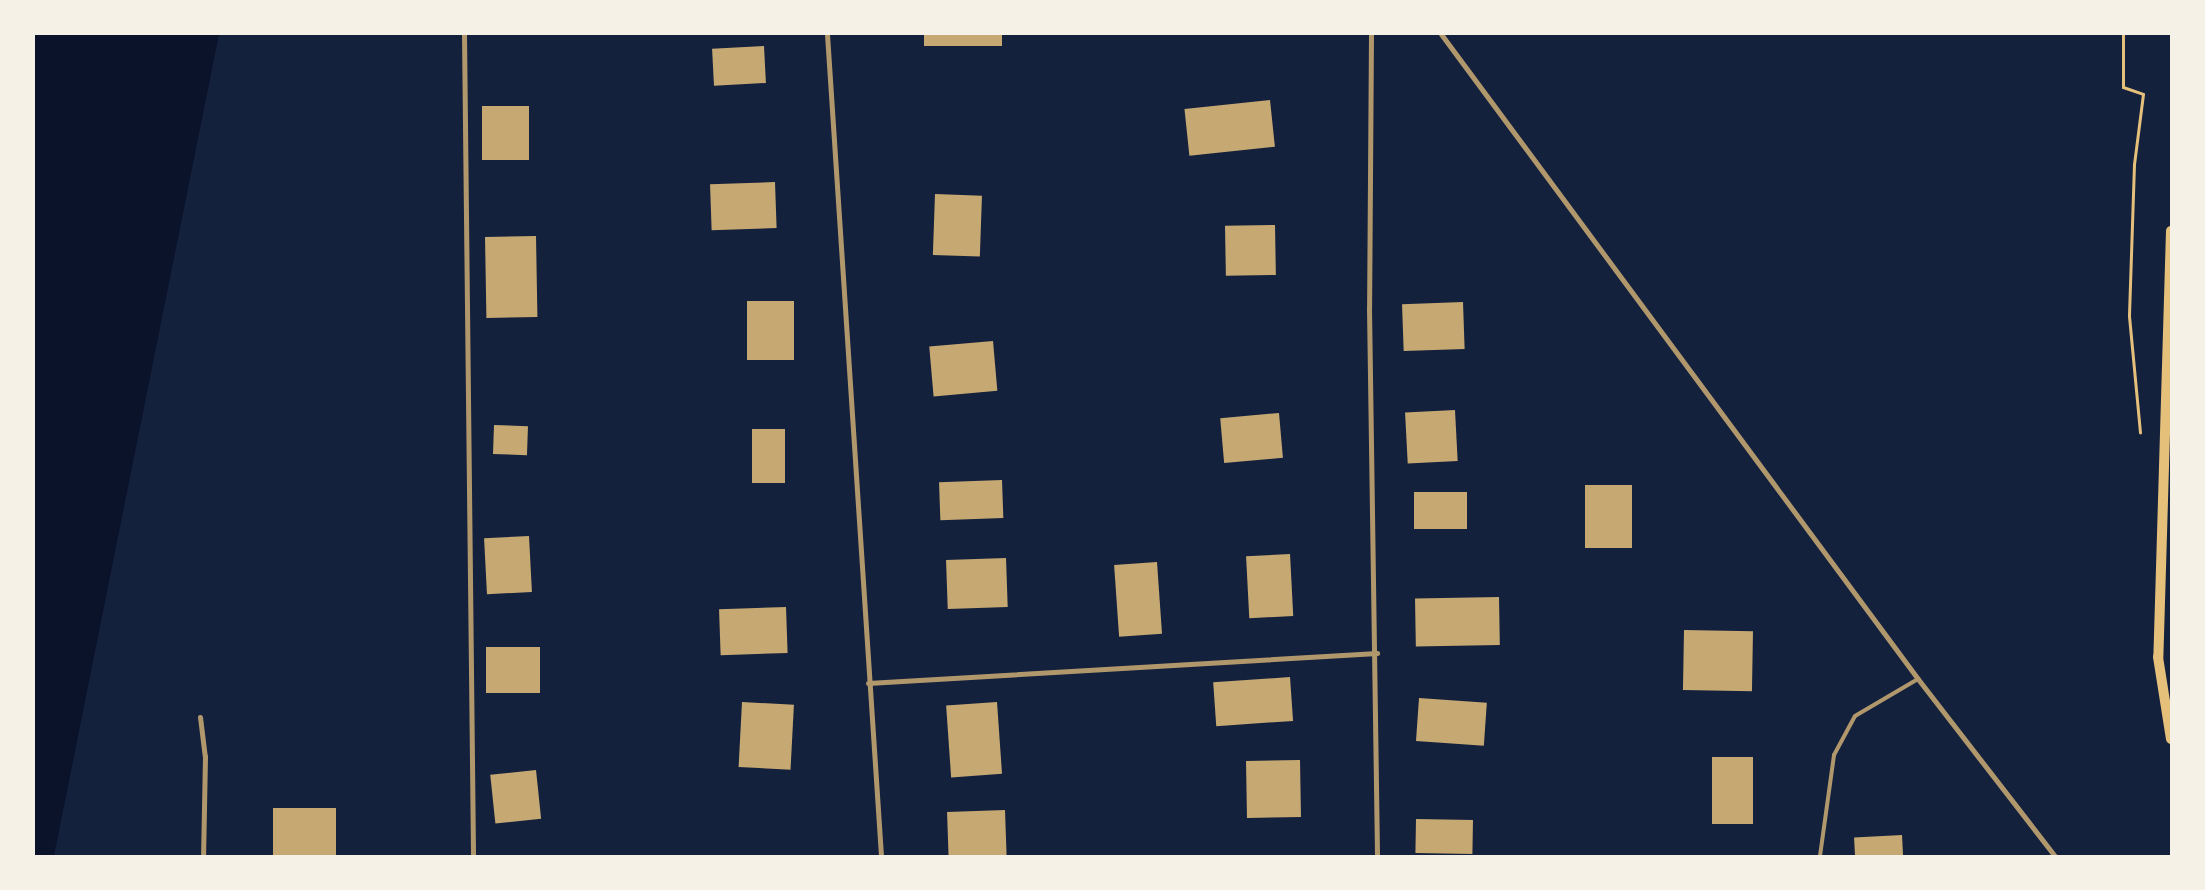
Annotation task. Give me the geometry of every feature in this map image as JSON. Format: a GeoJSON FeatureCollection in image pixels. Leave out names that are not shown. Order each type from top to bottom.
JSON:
{"type":"FeatureCollection","features":[{"type":"Feature","properties":{"kind":"main road"},"geometry":{"type":"LineString","coordinates":[[2171,231],[2158,657],[2171,738]]}},
{"type":"Feature","properties":{"kind":"street"},"geometry":{"type":"LineString","coordinates":[[464,34],[473,856]]}},
{"type":"Feature","properties":{"kind":"street"},"geometry":{"type":"LineString","coordinates":[[827,34],[880,856]]}},
{"type":"Feature","properties":{"kind":"street"},"geometry":{"type":"LineString","coordinates":[[1371,34],[1369,308],[1377,652],[1378,856]]}},
{"type":"Feature","properties":{"kind":"street"},"geometry":{"type":"LineString","coordinates":[[1441,34],[1918,679],[2055,856]]}},
{"type":"Feature","properties":{"kind":"street"},"geometry":{"type":"LineString","coordinates":[[868,683],[1377,652]]}},
{"type":"Feature","properties":{"kind":"street"},"geometry":{"type":"LineString","coordinates":[[200,717],[205,756],[203,856]]}},
{"type":"Feature","properties":{"kind":"lane"},"geometry":{"type":"LineString","coordinates":[[1820,856],[1834,755],[1856,716],[1918,679]]}},
{"type":"Feature","properties":{"kind":"path"},"geometry":{"type":"LineString","coordinates":[[2123,34],[2123,87],[2143,94],[2134,164],[2129,316],[2138,432],[2165,434]]}},
{"type":"Feature","properties":{"kind":"water"},"geometry":{"type":"Polygon","coordinates":[[[34,34],[219,34],[54,856],[34,856],[34,34]]]}},
{"type":"Feature","properties":{"kind":"building"},"geometry":{"type":"Polygon","coordinates":[[[924,34],[1002,34],[1002,46],[924,46],[924,34]]]}},
{"type":"Feature","properties":{"kind":"building"},"geometry":{"type":"Polygon","coordinates":[[[764,46],[766,83],[714,86],[712,49],[764,46]]]}},
{"type":"Feature","properties":{"kind":"building"},"geometry":{"type":"Polygon","coordinates":[[[1270,100],[1275,147],[1189,156],[1184,109],[1270,100]]]}},
{"type":"Feature","properties":{"kind":"building"},"geometry":{"type":"Polygon","coordinates":[[[482,106],[529,106],[529,160],[482,160],[482,106]]]}},
{"type":"Feature","properties":{"kind":"building"},"geometry":{"type":"Polygon","coordinates":[[[775,182],[777,228],[712,230],[710,184],[775,182]]]}},
{"type":"Feature","properties":{"kind":"building"},"geometry":{"type":"Polygon","coordinates":[[[935,194],[982,196],[980,257],[933,255],[935,194]]]}},
{"type":"Feature","properties":{"kind":"building"},"geometry":{"type":"Polygon","coordinates":[[[1275,225],[1276,275],[1226,276],[1225,226],[1275,225]]]}},
{"type":"Feature","properties":{"kind":"building"},"geometry":{"type":"Polygon","coordinates":[[[536,236],[537,317],[486,318],[485,237],[536,236]]]}},
{"type":"Feature","properties":{"kind":"building"},"geometry":{"type":"Polygon","coordinates":[[[747,301],[794,301],[794,360],[747,360],[747,301]]]}},
{"type":"Feature","properties":{"kind":"building"},"geometry":{"type":"Polygon","coordinates":[[[1463,302],[1465,349],[1404,351],[1402,304],[1463,302]]]}},
{"type":"Feature","properties":{"kind":"building"},"geometry":{"type":"Polygon","coordinates":[[[993,341],[997,391],[934,396],[929,347],[993,341]]]}},
{"type":"Feature","properties":{"kind":"building"},"geometry":{"type":"Polygon","coordinates":[[[1455,410],[1458,461],[1408,464],[1405,413],[1455,410]]]}},
{"type":"Feature","properties":{"kind":"building"},"geometry":{"type":"Polygon","coordinates":[[[1279,413],[1283,458],[1224,463],[1220,418],[1279,413]]]}},
{"type":"Feature","properties":{"kind":"building"},"geometry":{"type":"Polygon","coordinates":[[[494,425],[528,426],[527,455],[493,454],[494,425]]]}},
{"type":"Feature","properties":{"kind":"building"},"geometry":{"type":"Polygon","coordinates":[[[752,429],[785,429],[785,483],[752,483],[752,429]]]}},
{"type":"Feature","properties":{"kind":"building"},"geometry":{"type":"Polygon","coordinates":[[[1002,480],[1003,518],[940,520],[939,482],[1002,480]]]}},
{"type":"Feature","properties":{"kind":"building"},"geometry":{"type":"Polygon","coordinates":[[[1585,485],[1632,485],[1632,548],[1585,548],[1585,485]]]}},
{"type":"Feature","properties":{"kind":"building"},"geometry":{"type":"Polygon","coordinates":[[[1414,492],[1467,492],[1467,529],[1414,529],[1414,492]]]}},
{"type":"Feature","properties":{"kind":"building"},"geometry":{"type":"Polygon","coordinates":[[[529,536],[532,592],[487,594],[484,538],[529,536]]]}},
{"type":"Feature","properties":{"kind":"building"},"geometry":{"type":"Polygon","coordinates":[[[1290,554],[1293,616],[1249,618],[1246,556],[1290,554]]]}},
{"type":"Feature","properties":{"kind":"building"},"geometry":{"type":"Polygon","coordinates":[[[1006,558],[1008,607],[948,609],[946,560],[1006,558]]]}},
{"type":"Feature","properties":{"kind":"building"},"geometry":{"type":"Polygon","coordinates":[[[1157,562],[1162,634],[1119,637],[1114,565],[1157,562]]]}},
{"type":"Feature","properties":{"kind":"building"},"geometry":{"type":"Polygon","coordinates":[[[1499,597],[1500,645],[1416,646],[1415,598],[1499,597]]]}},
{"type":"Feature","properties":{"kind":"building"},"geometry":{"type":"Polygon","coordinates":[[[786,607],[788,653],[721,655],[719,609],[786,607]]]}},
{"type":"Feature","properties":{"kind":"building"},"geometry":{"type":"Polygon","coordinates":[[[1684,630],[1753,631],[1752,691],[1683,690],[1684,630]]]}},
{"type":"Feature","properties":{"kind":"building"},"geometry":{"type":"Polygon","coordinates":[[[486,647],[540,647],[540,693],[486,693],[486,647]]]}},
{"type":"Feature","properties":{"kind":"building"},"geometry":{"type":"Polygon","coordinates":[[[1290,677],[1293,721],[1216,726],[1213,682],[1290,677]]]}},
{"type":"Feature","properties":{"kind":"building"},"geometry":{"type":"Polygon","coordinates":[[[1419,698],[1487,703],[1484,746],[1416,741],[1419,698]]]}},
{"type":"Feature","properties":{"kind":"building"},"geometry":{"type":"Polygon","coordinates":[[[742,702],[794,705],[791,770],[739,767],[742,702]]]}},
{"type":"Feature","properties":{"kind":"building"},"geometry":{"type":"Polygon","coordinates":[[[997,702],[1002,774],[951,777],[946,706],[997,702]]]}},
{"type":"Feature","properties":{"kind":"building"},"geometry":{"type":"Polygon","coordinates":[[[1712,757],[1753,757],[1753,824],[1712,824],[1712,757]]]}},
{"type":"Feature","properties":{"kind":"building"},"geometry":{"type":"Polygon","coordinates":[[[1300,760],[1301,817],[1247,818],[1246,761],[1300,760]]]}},
{"type":"Feature","properties":{"kind":"building"},"geometry":{"type":"Polygon","coordinates":[[[536,770],[541,819],[495,824],[490,775],[536,770]]]}},
{"type":"Feature","properties":{"kind":"building"},"geometry":{"type":"Polygon","coordinates":[[[273,808],[336,808],[336,856],[273,856],[273,808]]]}},
{"type":"Feature","properties":{"kind":"building"},"geometry":{"type":"Polygon","coordinates":[[[1005,810],[1007,856],[949,856],[947,812],[1005,810]]]}},
{"type":"Feature","properties":{"kind":"building"},"geometry":{"type":"Polygon","coordinates":[[[1416,819],[1473,820],[1472,854],[1415,853],[1416,819]]]}},
{"type":"Feature","properties":{"kind":"building"},"geometry":{"type":"Polygon","coordinates":[[[1902,835],[1903,856],[1855,856],[1854,838],[1902,835]]]}}]}
